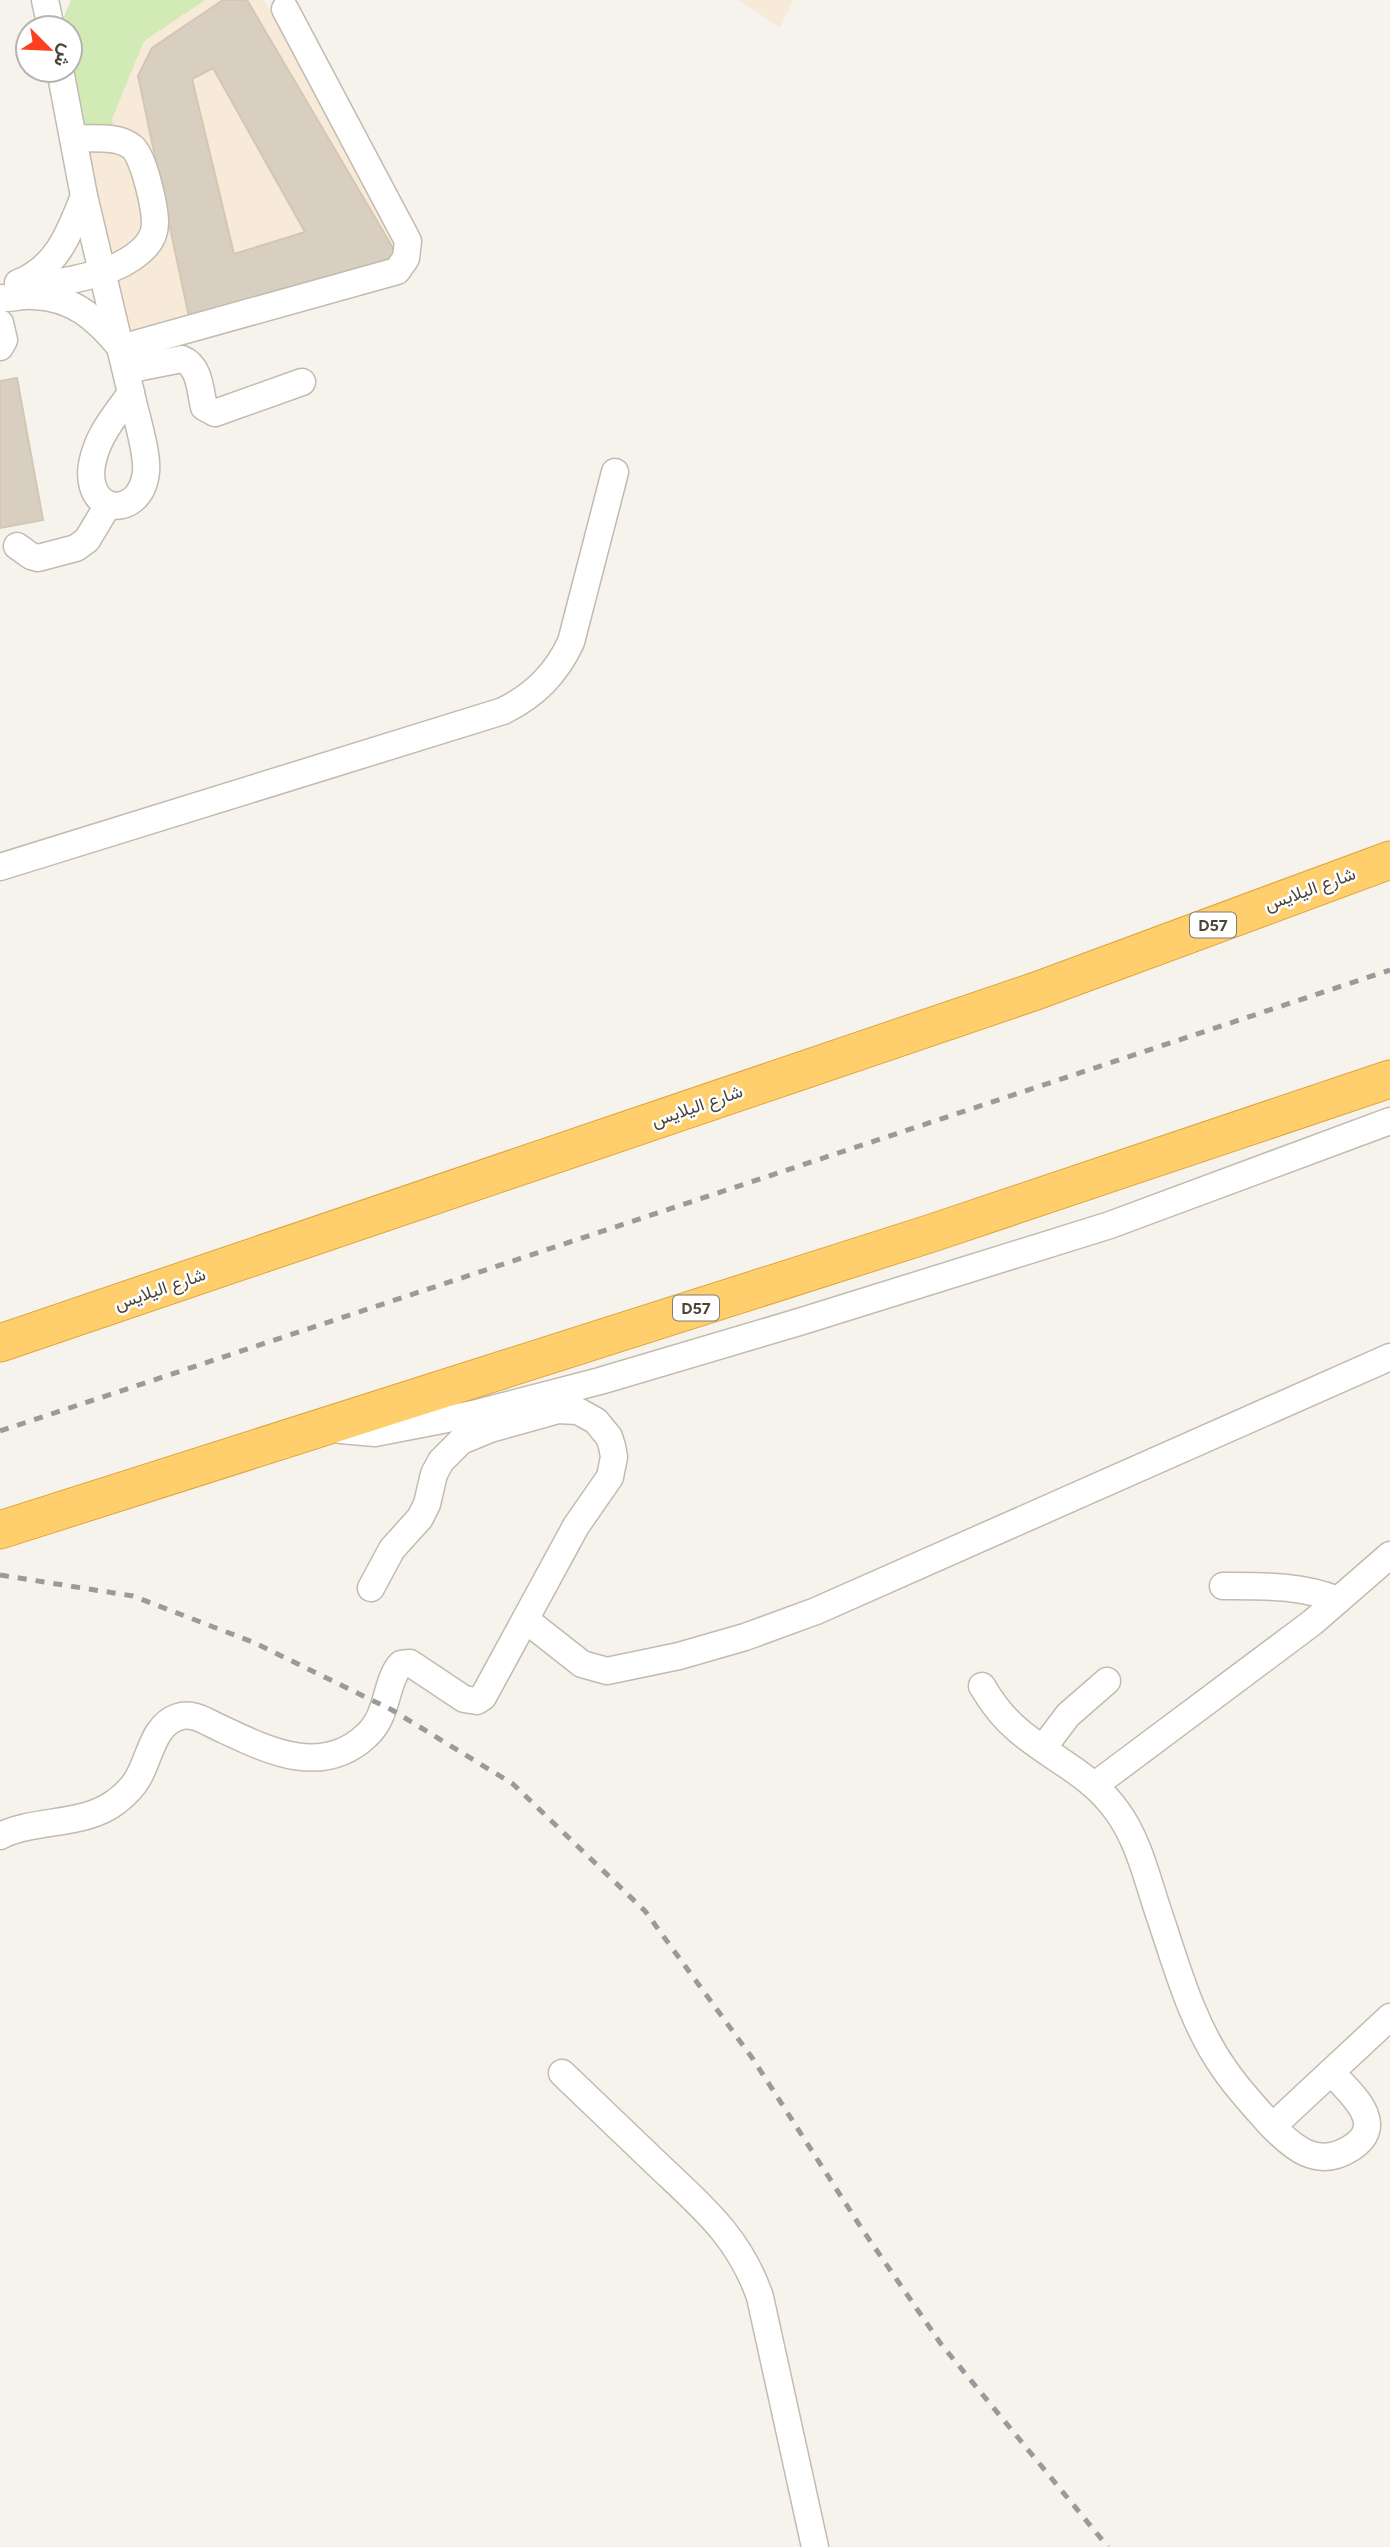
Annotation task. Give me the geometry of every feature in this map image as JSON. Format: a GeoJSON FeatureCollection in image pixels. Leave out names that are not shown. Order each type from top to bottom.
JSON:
{"type":"FeatureCollection","features":[{"type":"Feature","properties":{"kind":"highway","name":"شارع اليلايس"},"geometry":{"type":"LineString","coordinates":[[0,1343],[1036,991],[1390,860]]}},
{"type":"Feature","properties":{"kind":"highway","name":"D57"},"geometry":{"type":"LineString","coordinates":[[0,1530],[932,1233],[1390,1079]]}},
{"type":"Feature","properties":{"kind":"street"},"geometry":{"type":"LineString","coordinates":[[63,84],[84,196],[126,370],[145,461],[143,485],[133,499],[120,506],[103,502],[92,488],[91,476],[97,446],[126,370],[397,271],[406,258],[408,241],[285,9]]}},
{"type":"Feature","properties":{"kind":"street"},"geometry":{"type":"LineString","coordinates":[[0,294],[102,272],[129,260],[147,245],[153,234],[153,211],[140,156],[134,148],[115,140],[75,138]]}},
{"type":"Feature","properties":{"kind":"street"},"geometry":{"type":"LineString","coordinates":[[0,294],[47,266],[66,241],[84,196]]}},
{"type":"Feature","properties":{"kind":"street"},"geometry":{"type":"LineString","coordinates":[[0,294],[45,296],[75,306],[101,324],[126,370]]}},
{"type":"Feature","properties":{"kind":"street"},"geometry":{"type":"LineString","coordinates":[[0,323],[4,340],[0,348]]}},
{"type":"Feature","properties":{"kind":"street"},"geometry":{"type":"LineString","coordinates":[[126,370],[182,359],[189,362],[194,367],[204,407],[215,413],[302,382]]}},
{"type":"Feature","properties":{"kind":"street"},"geometry":{"type":"LineString","coordinates":[[0,867],[503,711],[519,703],[545,682],[564,657],[571,642],[615,472]]}},
{"type":"Feature","properties":{"kind":"street"},"geometry":{"type":"LineString","coordinates":[[23,542],[53,540],[64,536],[103,502]]}},
{"type":"Feature","properties":{"kind":"street"},"geometry":{"type":"LineString","coordinates":[[329,1424],[341,1430],[375,1433],[473,1415],[600,1381],[1110,1225],[1390,1121]]}},
{"type":"Feature","properties":{"kind":"street"},"geometry":{"type":"LineString","coordinates":[[526,1620],[582,1664],[607,1671],[679,1656],[745,1637],[816,1611],[1390,1357]]}},
{"type":"Feature","properties":{"kind":"street"},"geometry":{"type":"LineString","coordinates":[[0,1836],[32,1825],[86,1816],[102,1811],[116,1802],[138,1778],[159,1730],[174,1718],[194,1716],[268,1750],[284,1755],[314,1757],[344,1750],[369,1734],[384,1710],[395,1673],[401,1664],[410,1663],[464,1699],[477,1701],[487,1692],[576,1526],[603,1489],[613,1467],[609,1437],[596,1420],[578,1411],[558,1410],[490,1429],[461,1441],[451,1449],[434,1474],[427,1504],[420,1518],[392,1549],[371,1588]]}},
{"type":"Feature","properties":{"kind":"street"},"geometry":{"type":"LineString","coordinates":[[1095,1785],[1338,1600],[1390,1555]]}},
{"type":"Feature","properties":{"kind":"street"},"geometry":{"type":"LineString","coordinates":[[1223,1586],[1284,1586],[1312,1591],[1338,1600]]}},
{"type":"Feature","properties":{"kind":"street"},"geometry":{"type":"LineString","coordinates":[[1043,1748],[1068,1715],[1107,1681]]}},
{"type":"Feature","properties":{"kind":"street"},"geometry":{"type":"LineString","coordinates":[[982,1686],[1003,1717],[1017,1730],[1095,1785],[1119,1812],[1135,1844],[1193,2011],[1207,2041],[1223,2069],[1273,2126],[1293,2147],[1312,2156],[1335,2155],[1356,2145],[1366,2133],[1367,2117],[1363,2109],[1331,2072]]}},
{"type":"Feature","properties":{"kind":"street"},"geometry":{"type":"LineString","coordinates":[[1273,2126],[1390,2018]]}},
{"type":"Feature","properties":{"kind":"street"},"geometry":{"type":"LineString","coordinates":[[562,2073],[709,2214],[735,2244],[745,2261],[760,2297],[815,2547]]}},
{"type":"Feature","properties":{"kind":"shaded area"},"geometry":{"type":"Polygon","coordinates":[[[71,0],[264,0],[418,270],[274,319],[130,358],[73,84],[84,84],[84,14],[71,14],[71,0]]]}},
{"type":"Feature","properties":{"kind":"shaded area"},"geometry":{"type":"Polygon","coordinates":[[[738,0],[793,0],[780,28],[738,0]]]}},
{"type":"Feature","properties":{"kind":"green space"},"geometry":{"type":"Polygon","coordinates":[[[71,0],[205,0],[144,41],[112,119],[116,138],[84,136],[73,84],[84,84],[84,14],[65,14],[71,0]]]}},
{"type":"Feature","properties":{"kind":"building"},"geometry":{"type":"Polygon","coordinates":[[[223,0],[247,0],[400,260],[190,322],[138,76],[152,48],[223,0]],[[213,68],[192,79],[234,254],[305,232],[213,68]]]}},
{"type":"Feature","properties":{"kind":"building"},"geometry":{"type":"Polygon","coordinates":[[[17,378],[43,520],[0,528],[0,381],[17,378]]]}},
{"type":"Feature","properties":{"kind":"railway"},"geometry":{"type":"LineString","coordinates":[[0,1431],[1390,970]]}},
{"type":"Feature","properties":{"kind":"railway"},"geometry":{"type":"LineString","coordinates":[[0,1575],[133,1596],[255,1643],[392,1710],[513,1784],[645,1911],[753,2059],[862,2229],[941,2344],[1108,2547]]}}]}
